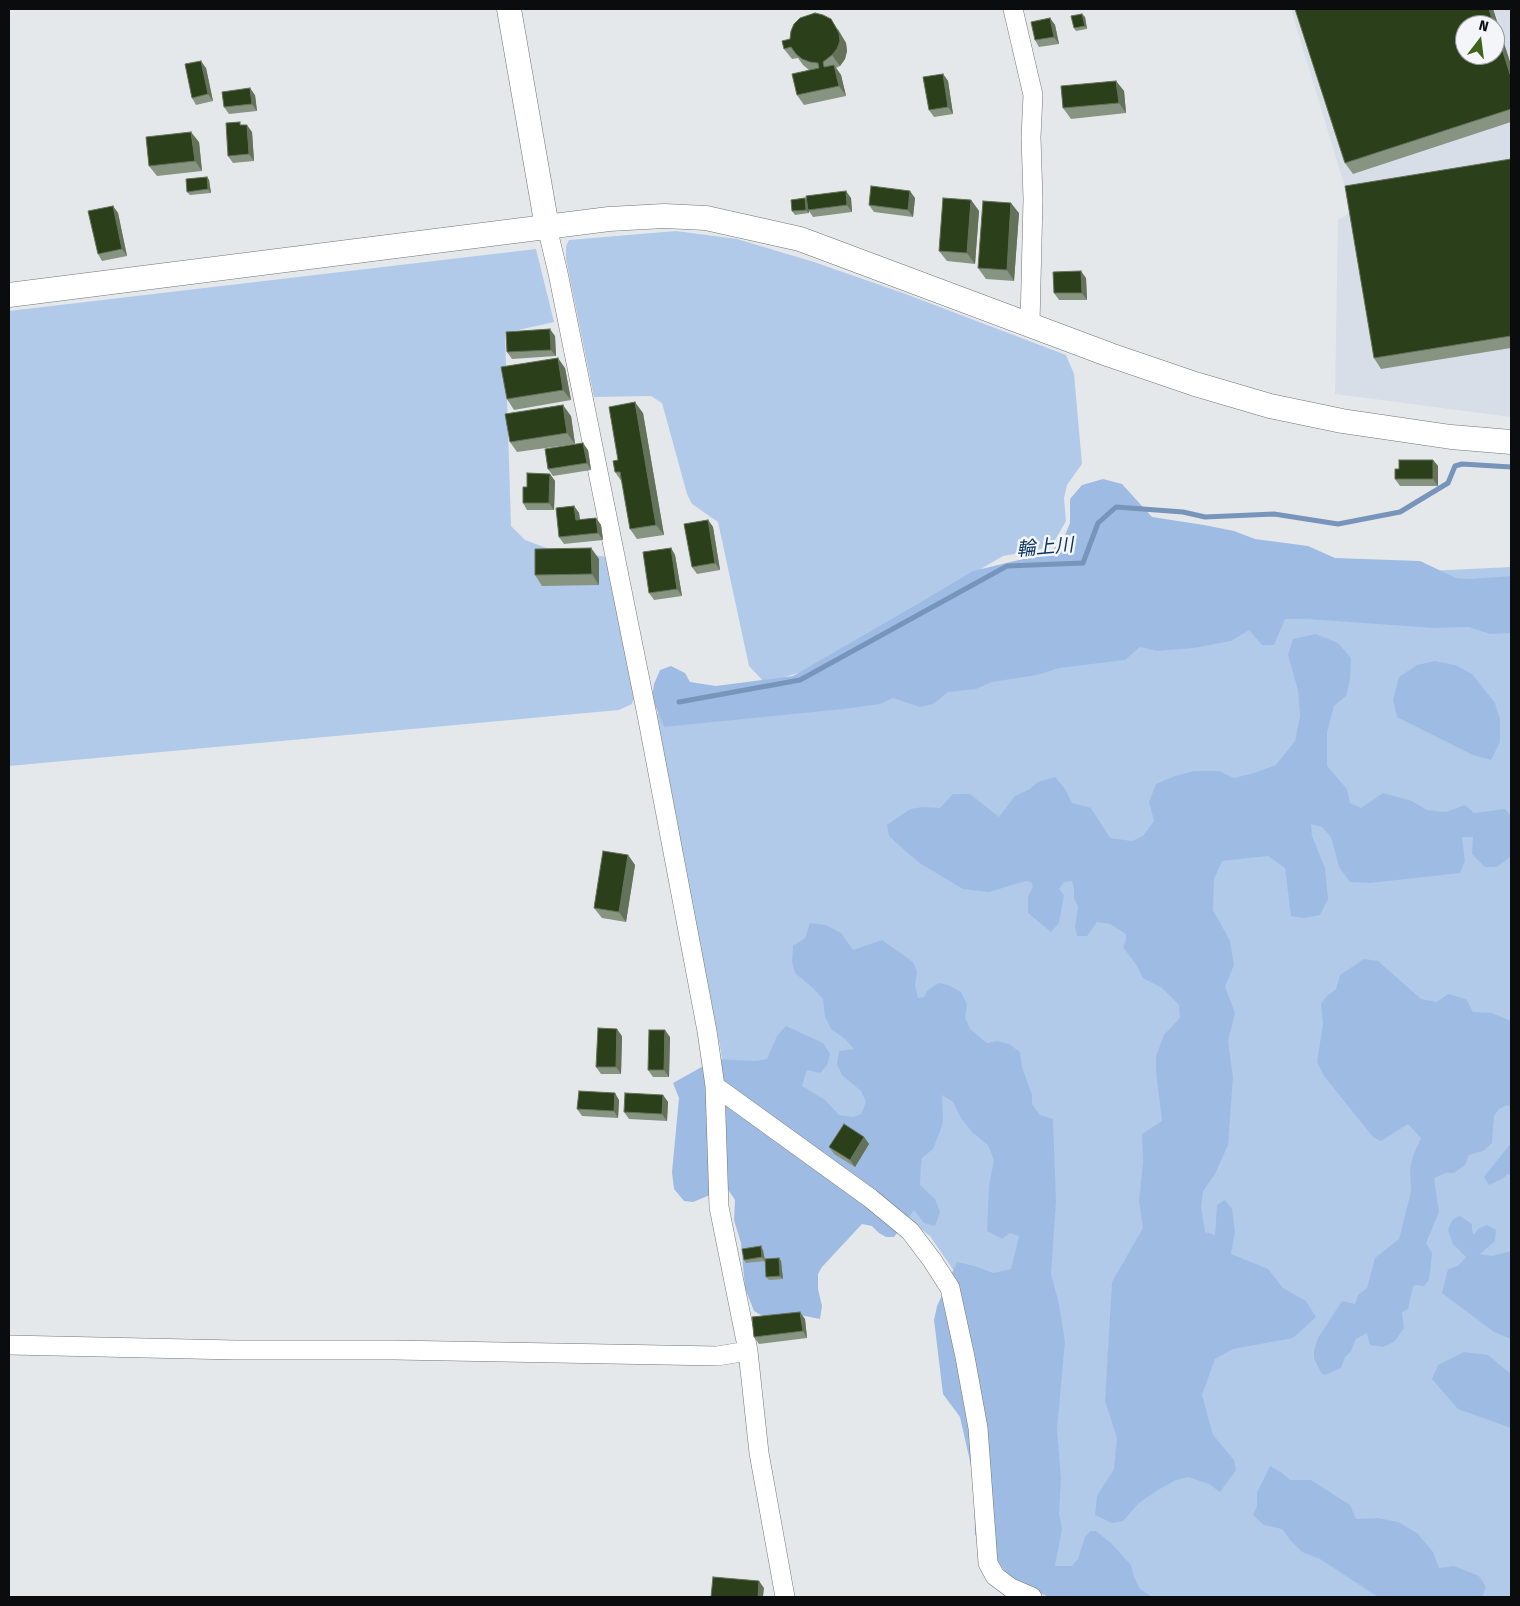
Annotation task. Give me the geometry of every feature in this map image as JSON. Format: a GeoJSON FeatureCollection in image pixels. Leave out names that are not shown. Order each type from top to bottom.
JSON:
{"type":"FeatureCollection","features":[{"type":"Feature","properties":{"kind":"street"},"geometry":{"type":"LineString","coordinates":[[509,9],[546,227],[560,282],[648,720],[707,1031],[715,1086],[719,1207],[748,1351],[759,1453],[785,1597]]}},
{"type":"Feature","properties":{"kind":"street"},"geometry":{"type":"LineString","coordinates":[[1013,9],[1033,95],[1030,324]]}},
{"type":"Feature","properties":{"kind":"street"},"geometry":{"type":"LineString","coordinates":[[9,295],[546,227],[628,218],[664,216],[706,218],[800,239],[1110,355],[1195,384],[1270,406],[1342,420],[1451,437],[1511,442]]}},
{"type":"Feature","properties":{"kind":"street"},"geometry":{"type":"LineString","coordinates":[[715,1086],[870,1198],[910,1231],[950,1288],[978,1428],[988,1563],[995,1576],[1011,1588],[1032,1597]]}},
{"type":"Feature","properties":{"kind":"street"},"geometry":{"type":"LineString","coordinates":[[9,1345],[227,1350],[394,1350],[717,1356],[748,1351]]}},
{"type":"Feature","properties":{"kind":"shaded area"},"geometry":{"type":"Polygon","coordinates":[[[1291,9],[1511,9],[1511,417],[1335,394],[1338,220],[1349,213],[1346,191],[1291,9]]]}},
{"type":"Feature","properties":{"kind":"shaded area"},"geometry":{"type":"Polygon","coordinates":[[[676,231],[737,239],[814,262],[903,293],[1066,355],[1074,374],[1082,464],[1067,485],[1064,498],[1066,521],[1051,547],[1003,556],[811,669],[765,683],[749,666],[718,522],[692,504],[687,494],[662,403],[651,396],[594,397],[566,259],[566,246],[569,240],[676,231]]]}},
{"type":"Feature","properties":{"kind":"shaded area"},"geometry":{"type":"Polygon","coordinates":[[[536,249],[554,322],[505,333],[511,526],[525,540],[555,551],[609,557],[635,694],[632,704],[619,710],[9,766],[9,311],[536,249]]]}},
{"type":"Feature","properties":{"kind":"shaded area"},"geometry":{"type":"Polygon","coordinates":[[[1103,479],[1122,484],[1152,517],[1234,531],[1255,539],[1308,546],[1335,558],[1420,561],[1456,578],[1470,579],[1511,576],[1511,633],[1490,634],[1469,627],[1434,628],[1285,619],[1274,645],[1262,645],[1249,630],[1231,641],[1194,648],[1157,651],[1140,647],[1125,660],[1059,668],[1037,675],[992,682],[976,689],[948,692],[933,704],[920,707],[893,698],[880,704],[844,709],[664,727],[652,698],[654,684],[660,670],[671,666],[685,673],[690,682],[716,686],[793,676],[973,571],[1047,555],[1063,540],[1070,523],[1070,499],[1082,485],[1103,479]]]}},
{"type":"Feature","properties":{"kind":"shaded area"},"geometry":{"type":"Polygon","coordinates":[[[1511,567],[1511,1597],[1053,1597],[958,1277],[930,1236],[726,1084],[654,714],[851,687],[1304,577],[1511,567]]]}},
{"type":"Feature","properties":{"kind":"shaded area"},"geometry":{"type":"Polygon","coordinates":[[[1316,634],[1338,643],[1351,658],[1350,680],[1346,696],[1334,706],[1327,732],[1327,766],[1347,789],[1350,803],[1361,808],[1383,793],[1412,801],[1427,810],[1446,812],[1465,805],[1474,813],[1505,809],[1511,816],[1511,856],[1497,867],[1485,867],[1472,854],[1473,837],[1462,837],[1465,861],[1460,873],[1370,883],[1350,882],[1339,867],[1331,837],[1322,827],[1311,824],[1312,836],[1325,868],[1328,899],[1320,915],[1304,918],[1291,916],[1285,868],[1268,856],[1222,861],[1214,879],[1213,910],[1230,941],[1234,965],[1225,987],[1235,1013],[1228,1041],[1233,1077],[1228,1145],[1215,1174],[1203,1191],[1201,1206],[1205,1232],[1215,1235],[1217,1205],[1225,1200],[1232,1209],[1235,1232],[1231,1254],[1268,1269],[1283,1288],[1306,1301],[1316,1317],[1293,1338],[1233,1349],[1215,1359],[1202,1395],[1213,1435],[1234,1460],[1236,1470],[1220,1492],[1209,1484],[1188,1477],[1176,1480],[1139,1503],[1123,1521],[1112,1523],[1095,1515],[1097,1496],[1114,1469],[1117,1438],[1105,1401],[1112,1282],[1143,1228],[1139,1201],[1143,1162],[1142,1134],[1162,1121],[1156,1056],[1164,1035],[1180,1018],[1179,1005],[1162,988],[1143,978],[1123,947],[1126,934],[1110,924],[1097,922],[1087,936],[1077,936],[1075,927],[1078,907],[1074,898],[1072,881],[1064,882],[1059,889],[1064,895],[1059,923],[1051,932],[1028,913],[1028,897],[1033,886],[1031,882],[1026,881],[989,892],[963,889],[921,864],[903,849],[889,836],[887,825],[910,809],[923,807],[940,808],[953,794],[970,794],[999,817],[1015,796],[1030,789],[1038,782],[1055,777],[1065,789],[1072,803],[1091,808],[1110,838],[1132,841],[1143,836],[1154,821],[1149,802],[1156,784],[1194,771],[1219,771],[1234,778],[1276,765],[1295,741],[1300,716],[1298,690],[1288,655],[1293,639],[1316,634]]]}},
{"type":"Feature","properties":{"kind":"shaded area"},"geometry":{"type":"Polygon","coordinates":[[[1435,661],[1455,665],[1472,674],[1495,703],[1500,719],[1500,742],[1491,760],[1473,755],[1397,717],[1393,700],[1399,677],[1417,665],[1435,661]]]}},
{"type":"Feature","properties":{"kind":"shaded area"},"geometry":{"type":"Polygon","coordinates":[[[810,923],[826,925],[841,933],[853,950],[882,940],[913,962],[917,972],[915,985],[918,998],[924,997],[927,991],[939,983],[948,985],[961,992],[967,1005],[965,1018],[971,1030],[987,1043],[997,1041],[1009,1044],[1020,1052],[1022,1067],[1032,1095],[1032,1104],[1040,1115],[1053,1119],[1056,1202],[1051,1274],[1059,1304],[1065,1342],[1057,1429],[1061,1478],[1059,1513],[1062,1529],[1055,1566],[1072,1566],[1078,1559],[1085,1537],[1090,1531],[1096,1531],[1111,1543],[1131,1565],[1140,1589],[1152,1597],[1049,1597],[1011,1581],[994,1555],[975,1535],[974,1479],[960,1417],[943,1394],[934,1320],[937,1306],[957,1262],[994,1273],[1011,1269],[1019,1236],[1010,1233],[1002,1239],[987,1231],[989,1186],[994,1160],[988,1145],[972,1132],[961,1118],[953,1102],[942,1095],[943,1122],[933,1149],[922,1158],[920,1185],[935,1199],[940,1212],[935,1226],[924,1223],[914,1210],[894,1237],[886,1237],[872,1226],[862,1224],[822,1267],[818,1274],[818,1289],[822,1306],[820,1319],[800,1315],[761,1315],[754,1311],[745,1288],[741,1243],[734,1220],[735,1200],[727,1188],[693,1202],[684,1201],[674,1189],[672,1172],[679,1098],[673,1083],[716,1059],[756,1061],[767,1059],[777,1036],[786,1026],[823,1043],[830,1054],[827,1065],[820,1073],[807,1070],[802,1086],[825,1100],[839,1115],[854,1117],[861,1114],[866,1102],[861,1091],[842,1075],[837,1064],[839,1051],[854,1049],[845,1039],[831,1029],[825,1017],[823,999],[795,973],[792,961],[793,946],[805,938],[810,923]]]}},
{"type":"Feature","properties":{"kind":"shaded area"},"geometry":{"type":"Polygon","coordinates":[[[1364,959],[1378,961],[1421,999],[1437,1002],[1448,994],[1466,999],[1473,1012],[1492,1013],[1511,1021],[1511,1107],[1507,1105],[1499,1109],[1494,1116],[1492,1143],[1483,1151],[1469,1155],[1465,1165],[1454,1173],[1446,1173],[1434,1178],[1439,1212],[1426,1243],[1432,1253],[1429,1280],[1424,1286],[1413,1286],[1408,1309],[1402,1312],[1404,1328],[1394,1342],[1383,1347],[1370,1345],[1367,1333],[1356,1339],[1351,1351],[1345,1357],[1341,1368],[1325,1375],[1321,1373],[1314,1358],[1314,1350],[1318,1338],[1342,1301],[1355,1304],[1358,1295],[1367,1288],[1375,1258],[1399,1239],[1411,1192],[1410,1169],[1413,1156],[1421,1138],[1408,1124],[1381,1141],[1373,1137],[1324,1076],[1317,1062],[1323,1024],[1321,1004],[1336,989],[1340,975],[1364,959]]]}},
{"type":"Feature","properties":{"kind":"shaded area"},"geometry":{"type":"Polygon","coordinates":[[[1511,1143],[1511,1175],[1508,1174],[1489,1185],[1484,1177],[1511,1143]]]}},
{"type":"Feature","properties":{"kind":"shaded area"},"geometry":{"type":"Polygon","coordinates":[[[1460,1216],[1472,1224],[1474,1235],[1478,1229],[1487,1225],[1496,1230],[1495,1241],[1480,1254],[1492,1256],[1511,1251],[1511,1339],[1494,1332],[1442,1293],[1448,1269],[1458,1266],[1466,1257],[1453,1244],[1448,1230],[1453,1219],[1460,1216]]]}},
{"type":"Feature","properties":{"kind":"shaded area"},"geometry":{"type":"Polygon","coordinates":[[[1464,1352],[1488,1355],[1511,1374],[1511,1428],[1458,1409],[1432,1379],[1438,1365],[1464,1352]]]}},
{"type":"Feature","properties":{"kind":"shaded area"},"geometry":{"type":"Polygon","coordinates":[[[1270,1466],[1290,1480],[1311,1480],[1350,1505],[1356,1519],[1378,1518],[1398,1522],[1417,1533],[1433,1552],[1439,1568],[1454,1566],[1479,1576],[1486,1587],[1482,1597],[1378,1597],[1320,1559],[1302,1552],[1282,1529],[1264,1525],[1253,1515],[1257,1506],[1257,1493],[1270,1466]]]}},
{"type":"Feature","properties":{"kind":"building"},"geometry":{"type":"Polygon","coordinates":[[[1295,9],[1489,9],[1491,15],[1455,15],[1455,65],[1505,65],[1505,58],[1511,77],[1511,109],[1345,163],[1295,9]]]}},
{"type":"Feature","properties":{"kind":"building"},"geometry":{"type":"Polygon","coordinates":[[[815,13],[831,19],[839,33],[840,41],[837,49],[823,62],[824,67],[834,65],[839,86],[797,95],[792,74],[819,68],[818,63],[802,59],[791,47],[784,49],[782,41],[790,39],[794,24],[800,18],[815,13]]]}},
{"type":"Feature","properties":{"kind":"building"},"geometry":{"type":"Polygon","coordinates":[[[1082,14],[1085,26],[1074,28],[1071,16],[1082,14]]]}},
{"type":"Feature","properties":{"kind":"building"},"geometry":{"type":"Polygon","coordinates":[[[1050,18],[1054,37],[1035,40],[1031,22],[1050,18]]]}},
{"type":"Feature","properties":{"kind":"building"},"geometry":{"type":"Polygon","coordinates":[[[201,61],[208,94],[192,98],[185,64],[201,61]]]}},
{"type":"Feature","properties":{"kind":"building"},"geometry":{"type":"Polygon","coordinates":[[[943,74],[948,107],[929,110],[923,77],[943,74]]]}},
{"type":"Feature","properties":{"kind":"building"},"geometry":{"type":"Polygon","coordinates":[[[1116,81],[1119,103],[1063,108],[1061,86],[1116,81]]]}},
{"type":"Feature","properties":{"kind":"building"},"geometry":{"type":"Polygon","coordinates":[[[250,88],[252,104],[224,107],[222,92],[250,88]]]}},
{"type":"Feature","properties":{"kind":"building"},"geometry":{"type":"Polygon","coordinates":[[[240,122],[240,125],[247,125],[249,154],[228,156],[226,123],[240,122]]]}},
{"type":"Feature","properties":{"kind":"building"},"geometry":{"type":"Polygon","coordinates":[[[191,132],[195,161],[149,166],[146,137],[191,132]]]}},
{"type":"Feature","properties":{"kind":"building"},"geometry":{"type":"Polygon","coordinates":[[[1511,159],[1511,336],[1374,358],[1345,186],[1511,159]]]}},
{"type":"Feature","properties":{"kind":"building"},"geometry":{"type":"Polygon","coordinates":[[[207,177],[208,189],[187,192],[186,179],[207,177]]]}},
{"type":"Feature","properties":{"kind":"building"},"geometry":{"type":"Polygon","coordinates":[[[871,186],[910,191],[908,210],[869,205],[871,186]]]}},
{"type":"Feature","properties":{"kind":"building"},"geometry":{"type":"Polygon","coordinates":[[[846,191],[847,205],[808,210],[806,196],[846,191]]]}},
{"type":"Feature","properties":{"kind":"building"},"geometry":{"type":"Polygon","coordinates":[[[805,198],[806,210],[792,211],[791,200],[805,198]]]}},
{"type":"Feature","properties":{"kind":"building"},"geometry":{"type":"Polygon","coordinates":[[[943,198],[971,200],[967,253],[939,251],[943,198]]]}},
{"type":"Feature","properties":{"kind":"building"},"geometry":{"type":"Polygon","coordinates":[[[983,201],[1011,203],[1007,270],[978,268],[983,201]]]}},
{"type":"Feature","properties":{"kind":"building"},"geometry":{"type":"Polygon","coordinates":[[[113,206],[122,249],[98,254],[88,211],[113,206]]]}},
{"type":"Feature","properties":{"kind":"building"},"geometry":{"type":"Polygon","coordinates":[[[1081,271],[1082,293],[1054,293],[1053,272],[1081,271]]]}},
{"type":"Feature","properties":{"kind":"building"},"geometry":{"type":"Polygon","coordinates":[[[550,329],[551,350],[507,352],[506,332],[550,329]]]}},
{"type":"Feature","properties":{"kind":"building"},"geometry":{"type":"Polygon","coordinates":[[[558,358],[563,390],[507,399],[501,367],[558,358]]]}},
{"type":"Feature","properties":{"kind":"building"},"geometry":{"type":"Polygon","coordinates":[[[635,402],[656,525],[630,529],[620,472],[615,472],[613,461],[618,460],[609,407],[635,402]]]}},
{"type":"Feature","properties":{"kind":"building"},"geometry":{"type":"Polygon","coordinates":[[[563,405],[567,433],[510,442],[505,414],[563,405]]]}},
{"type":"Feature","properties":{"kind":"building"},"geometry":{"type":"Polygon","coordinates":[[[583,443],[587,463],[548,469],[545,449],[583,443]]]}},
{"type":"Feature","properties":{"kind":"building"},"geometry":{"type":"Polygon","coordinates":[[[1399,460],[1433,460],[1433,479],[1395,479],[1395,469],[1399,469],[1399,460]]]}},
{"type":"Feature","properties":{"kind":"building"},"geometry":{"type":"Polygon","coordinates":[[[527,473],[550,474],[549,503],[523,503],[523,487],[527,487],[527,473]]]}},
{"type":"Feature","properties":{"kind":"building"},"geometry":{"type":"Polygon","coordinates":[[[574,506],[576,520],[596,518],[598,533],[559,537],[556,508],[574,506]]]}},
{"type":"Feature","properties":{"kind":"building"},"geometry":{"type":"Polygon","coordinates":[[[708,520],[715,563],[692,567],[684,524],[708,520]]]}},
{"type":"Feature","properties":{"kind":"building"},"geometry":{"type":"Polygon","coordinates":[[[591,548],[592,574],[535,575],[535,549],[591,548]]]}},
{"type":"Feature","properties":{"kind":"building"},"geometry":{"type":"Polygon","coordinates":[[[671,548],[677,589],[649,593],[643,552],[671,548]]]}},
{"type":"Feature","properties":{"kind":"building"},"geometry":{"type":"Polygon","coordinates":[[[603,851],[628,855],[619,912],[594,908],[603,851]]]}},
{"type":"Feature","properties":{"kind":"building"},"geometry":{"type":"Polygon","coordinates":[[[598,1028],[617,1029],[616,1067],[596,1067],[598,1028]]]}},
{"type":"Feature","properties":{"kind":"building"},"geometry":{"type":"Polygon","coordinates":[[[649,1030],[665,1030],[664,1070],[648,1070],[649,1030]]]}},
{"type":"Feature","properties":{"kind":"building"},"geometry":{"type":"Polygon","coordinates":[[[579,1091],[615,1093],[614,1111],[577,1109],[579,1091]]]}},
{"type":"Feature","properties":{"kind":"building"},"geometry":{"type":"Polygon","coordinates":[[[625,1093],[663,1095],[662,1114],[624,1112],[625,1093]]]}},
{"type":"Feature","properties":{"kind":"building"},"geometry":{"type":"Polygon","coordinates":[[[844,1124],[864,1137],[850,1160],[829,1147],[844,1124]]]}},
{"type":"Feature","properties":{"kind":"building"},"geometry":{"type":"Polygon","coordinates":[[[761,1246],[762,1257],[744,1260],[742,1249],[761,1246]]]}},
{"type":"Feature","properties":{"kind":"building"},"geometry":{"type":"Polygon","coordinates":[[[779,1258],[780,1276],[766,1277],[765,1259],[779,1258]]]}},
{"type":"Feature","properties":{"kind":"building"},"geometry":{"type":"Polygon","coordinates":[[[800,1312],[803,1331],[754,1337],[752,1317],[800,1312]]]}},
{"type":"Feature","properties":{"kind":"building"},"geometry":{"type":"Polygon","coordinates":[[[713,1577],[759,1581],[758,1597],[711,1597],[713,1577]]]}},
{"type":"Feature","properties":{"kind":"waterway","name":"輪上川"},"geometry":{"type":"LineString","coordinates":[[679,702],[800,680],[1007,566],[1083,563],[1098,523],[1116,507],[1183,512],[1205,517],[1274,514],[1338,524],[1400,512],[1448,483],[1455,466],[1462,464],[1511,467]]}}]}
